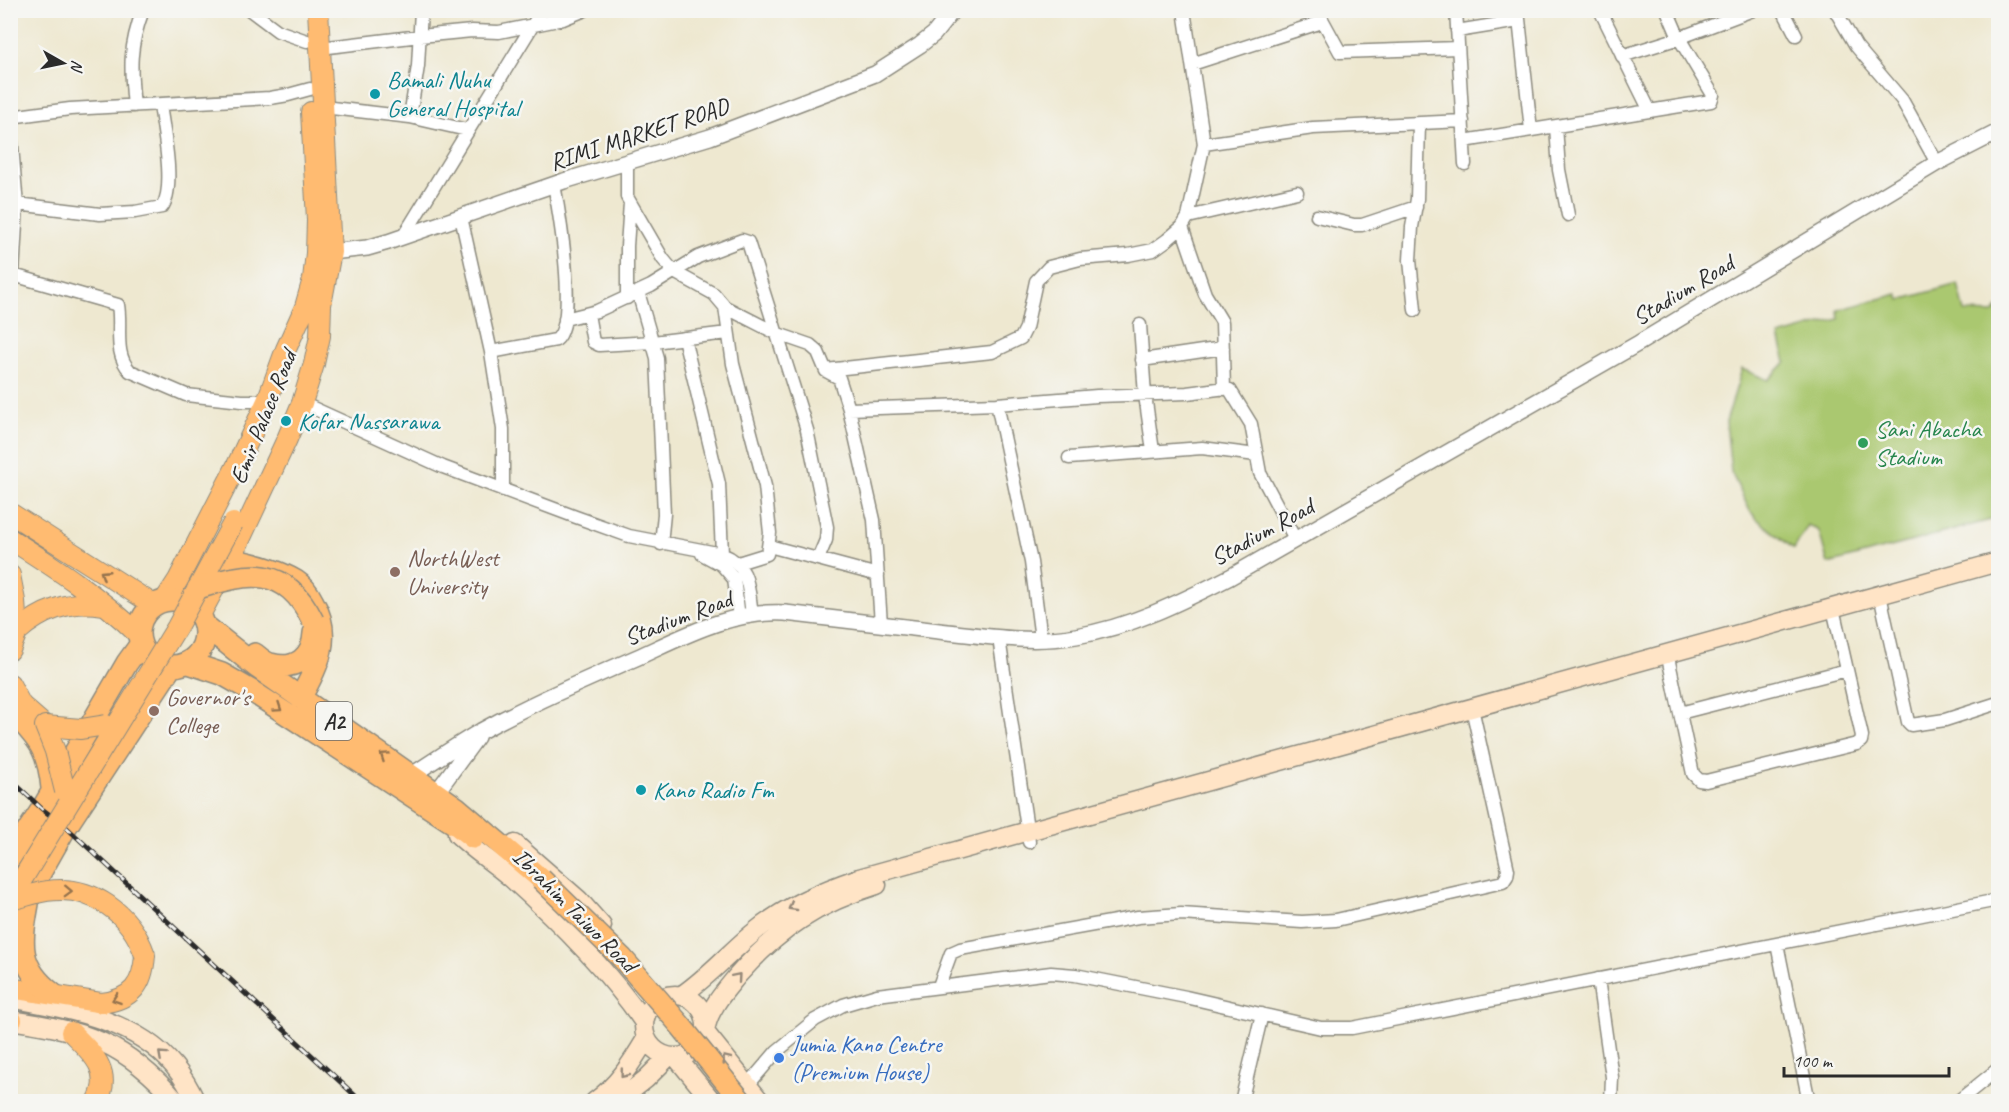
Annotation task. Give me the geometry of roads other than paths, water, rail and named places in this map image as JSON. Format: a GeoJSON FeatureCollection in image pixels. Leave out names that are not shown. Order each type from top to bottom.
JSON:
{"type":"FeatureCollection","features":[{"type":"Feature","properties":{"kind":"highway"},"geometry":{"type":"LineString","coordinates":[[230,559],[286,575],[299,582],[316,607],[321,623],[322,652],[314,674],[300,698]]}},
{"type":"Feature","properties":{"kind":"highway"},"geometry":{"type":"LineString","coordinates":[[10,926],[66,827],[180,665],[197,656],[203,646],[207,625],[272,665],[286,666],[304,660],[310,651],[314,640],[313,621],[296,595],[266,578],[243,576],[198,588]]}},
{"type":"Feature","properties":{"kind":"highway","name":"A2"},"geometry":{"type":"LineString","coordinates":[[159,603],[178,600],[191,605],[207,625]]}},
{"type":"Feature","properties":{"kind":"highway"},"geometry":{"type":"LineString","coordinates":[[13,848],[58,791],[139,640],[142,617],[159,603]]}},
{"type":"Feature","properties":{"kind":"highway","name":"Ibrahim Taiwo Road"},"geometry":{"type":"LineString","coordinates":[[207,625],[240,655],[436,793],[455,816]]}},
{"type":"Feature","properties":{"kind":"highway","name":"A2"},"geometry":{"type":"LineString","coordinates":[[139,640],[147,656],[158,664],[180,665]]}},
{"type":"Feature","properties":{"kind":"highway","name":"Ibrahim Taiwo Road"},"geometry":{"type":"LineString","coordinates":[[180,665],[222,674],[455,816]]}},
{"type":"Feature","properties":{"kind":"highway"},"geometry":{"type":"LineString","coordinates":[[10,709],[43,748],[58,791]]}},
{"type":"Feature","properties":{"kind":"highway","name":"A2"},"geometry":{"type":"LineString","coordinates":[[455,816],[538,884],[622,958],[681,1026],[745,1094]]}},
{"type":"Feature","properties":{"kind":"highway","name":"A2"},"geometry":{"type":"LineString","coordinates":[[538,884],[625,978],[730,1101]]}},
{"type":"Feature","properties":{"kind":"highway"},"geometry":{"type":"LineString","coordinates":[[31,890],[22,948],[30,969],[41,985],[53,994]]}},
{"type":"Feature","properties":{"kind":"main road","name":"Emir Palace Road"},"geometry":{"type":"LineString","coordinates":[[159,603],[178,580],[267,401],[286,349],[313,306],[324,253],[324,107],[314,44],[305,10]]}},
{"type":"Feature","properties":{"kind":"main road","name":"Emir Palace Road"},"geometry":{"type":"LineString","coordinates":[[318,10],[310,89],[316,220],[324,253]]}},
{"type":"Feature","properties":{"kind":"main road","name":"Emir Palace Road"},"geometry":{"type":"LineString","coordinates":[[207,625],[230,559],[302,403],[320,336],[313,306]]}},
{"type":"Feature","properties":{"kind":"main road"},"geometry":{"type":"LineString","coordinates":[[10,900],[177,627],[198,588],[264,434],[313,306]]}},
{"type":"Feature","properties":{"kind":"main road"},"geometry":{"type":"LineString","coordinates":[[10,513],[159,603]]}},
{"type":"Feature","properties":{"kind":"main road"},"geometry":{"type":"LineString","coordinates":[[10,879],[58,791],[106,725],[228,520]]}},
{"type":"Feature","properties":{"kind":"main road"},"geometry":{"type":"LineString","coordinates":[[10,539],[60,570],[103,605],[139,640]]}},
{"type":"Feature","properties":{"kind":"main road"},"geometry":{"type":"LineString","coordinates":[[1998,562],[1764,632],[1669,662],[1474,717],[1028,836],[859,878],[806,899],[775,917],[753,933],[700,982],[651,1004],[643,1021],[646,1039],[659,1053],[672,1057],[686,1055],[695,1050],[701,1042],[715,1005],[747,965],[774,938],[800,919],[830,903],[865,889],[1028,836],[1764,632],[1835,617],[1998,573]]}},
{"type":"Feature","properties":{"kind":"main road"},"geometry":{"type":"LineString","coordinates":[[10,575],[15,601],[14,641]]}},
{"type":"Feature","properties":{"kind":"main road"},"geometry":{"type":"LineString","coordinates":[[14,641],[31,619],[47,611],[83,603],[103,605]]}},
{"type":"Feature","properties":{"kind":"main road"},"geometry":{"type":"LineString","coordinates":[[10,684],[21,705],[45,726],[55,751],[58,791]]}},
{"type":"Feature","properties":{"kind":"main road"},"geometry":{"type":"LineString","coordinates":[[45,726],[81,729],[106,725]]}},
{"type":"Feature","properties":{"kind":"main road","name":"Ibrahim Taiwo Road"},"geometry":{"type":"LineString","coordinates":[[643,1021],[627,998],[552,916],[460,837],[455,816],[471,810],[537,862],[579,900],[674,995]]}},
{"type":"Feature","properties":{"kind":"main road"},"geometry":{"type":"LineString","coordinates":[[10,900],[55,891],[79,891],[95,897],[122,916],[141,943],[145,955],[143,977],[136,987],[116,1001],[102,1003],[10,988]]}},
{"type":"Feature","properties":{"kind":"main road"},"geometry":{"type":"LineString","coordinates":[[674,995],[690,998],[702,1010],[706,1029]]}},
{"type":"Feature","properties":{"kind":"main road"},"geometry":{"type":"LineString","coordinates":[[10,998],[64,1008],[111,1023],[140,1038],[173,1066],[196,1101]]}},
{"type":"Feature","properties":{"kind":"main road"},"geometry":{"type":"LineString","coordinates":[[11,1020],[90,1036],[124,1052],[161,1083],[177,1101]]}},
{"type":"Feature","properties":{"kind":"main road","name":"A2"},"geometry":{"type":"LineString","coordinates":[[706,1029],[745,1094],[761,1101]]}},
{"type":"Feature","properties":{"kind":"main road"},"geometry":{"type":"LineString","coordinates":[[71,1032],[99,1062],[103,1084],[97,1101]]}},
{"type":"Feature","properties":{"kind":"main road"},"geometry":{"type":"LineString","coordinates":[[594,1101],[606,1094],[623,1076],[646,1039]]}},
{"type":"Feature","properties":{"kind":"main road"},"geometry":{"type":"LineString","coordinates":[[617,1101],[672,1057]]}},
{"type":"Feature","properties":{"kind":"main road"},"geometry":{"type":"LineString","coordinates":[[672,1057],[713,1101]]}},
{"type":"Feature","properties":{"kind":"street"},"geometry":{"type":"LineString","coordinates":[[134,106],[130,56],[143,10]]}},
{"type":"Feature","properties":{"kind":"street"},"geometry":{"type":"LineString","coordinates":[[250,10],[279,31],[314,44],[472,31],[499,32],[532,27],[563,19],[585,10]]}},
{"type":"Feature","properties":{"kind":"street"},"geometry":{"type":"LineString","coordinates":[[410,117],[418,66],[420,10]]}},
{"type":"Feature","properties":{"kind":"street"},"geometry":{"type":"LineString","coordinates":[[403,237],[542,10]]}},
{"type":"Feature","properties":{"kind":"street","name":"RIMI MARKET ROAD"},"geometry":{"type":"LineString","coordinates":[[324,253],[367,248],[403,237],[554,184],[710,137],[875,74],[934,34],[953,10]]}},
{"type":"Feature","properties":{"kind":"street"},"geometry":{"type":"LineString","coordinates":[[1184,10],[1204,144],[1185,222],[1205,294],[1222,322],[1224,389]]}},
{"type":"Feature","properties":{"kind":"street"},"geometry":{"type":"LineString","coordinates":[[1317,10],[1340,52],[1458,48]]}},
{"type":"Feature","properties":{"kind":"street"},"geometry":{"type":"LineString","coordinates":[[1456,10],[1465,164]]}},
{"type":"Feature","properties":{"kind":"street"},"geometry":{"type":"LineString","coordinates":[[1600,10],[1650,111]]}},
{"type":"Feature","properties":{"kind":"street"},"geometry":{"type":"LineString","coordinates":[[1464,141],[1713,99],[1713,95],[1679,38],[1667,10]]}},
{"type":"Feature","properties":{"kind":"street"},"geometry":{"type":"LineString","coordinates":[[1622,56],[1679,38],[1752,10]]}},
{"type":"Feature","properties":{"kind":"street"},"geometry":{"type":"LineString","coordinates":[[1783,10],[1796,35]]}},
{"type":"Feature","properties":{"kind":"street"},"geometry":{"type":"LineString","coordinates":[[1835,10],[1856,46],[1902,100],[1937,163]]}},
{"type":"Feature","properties":{"kind":"street"},"geometry":{"type":"LineString","coordinates":[[1457,31],[1519,16],[1531,130]]}},
{"type":"Feature","properties":{"kind":"street"},"geometry":{"type":"LineString","coordinates":[[1192,64],[1322,22]]}},
{"type":"Feature","properties":{"kind":"street"},"geometry":{"type":"LineString","coordinates":[[267,401],[242,401],[186,395],[130,371],[120,351],[118,305],[11,273],[15,205],[10,119],[70,109],[270,98],[310,89]]}},
{"type":"Feature","properties":{"kind":"street"},"geometry":{"type":"LineString","coordinates":[[15,205],[100,214],[135,212],[162,207],[166,198],[168,159],[160,105]]}},
{"type":"Feature","properties":{"kind":"street"},"geometry":{"type":"LineString","coordinates":[[324,107],[410,117],[467,130]]}},
{"type":"Feature","properties":{"kind":"street"},"geometry":{"type":"LineString","coordinates":[[1204,144],[1312,128],[1463,121]]}},
{"type":"Feature","properties":{"kind":"street"},"geometry":{"type":"LineString","coordinates":[[1415,310],[1410,260],[1416,207],[1419,124]]}},
{"type":"Feature","properties":{"kind":"street"},"geometry":{"type":"LineString","coordinates":[[1556,126],[1559,170],[1568,215]]}},
{"type":"Feature","properties":{"kind":"street","name":"Stadium Road"},"geometry":{"type":"LineString","coordinates":[[412,775],[480,732],[553,694],[702,628],[746,616],[769,612],[785,613],[999,638],[1041,639],[1075,636],[1109,629],[1183,601],[1639,343],[1937,163],[1998,132]]}},
{"type":"Feature","properties":{"kind":"street"},"geometry":{"type":"LineString","coordinates":[[627,162],[626,190],[630,203],[663,260],[674,272],[714,294],[725,307],[778,334],[816,349],[826,370],[839,378],[849,409],[874,520],[880,624]]}},
{"type":"Feature","properties":{"kind":"street"},"geometry":{"type":"LineString","coordinates":[[491,352],[556,340],[561,335],[565,319],[566,259],[554,184]]}},
{"type":"Feature","properties":{"kind":"street"},"geometry":{"type":"LineString","coordinates":[[826,370],[992,352],[1016,341],[1023,335],[1036,281],[1049,267],[1080,259],[1128,255],[1152,250],[1167,240],[1185,222],[1297,192]]}},
{"type":"Feature","properties":{"kind":"street"},"geometry":{"type":"LineString","coordinates":[[630,203],[627,246],[632,295],[653,342],[657,358],[664,514],[662,543]]}},
{"type":"Feature","properties":{"kind":"street"},"geometry":{"type":"LineString","coordinates":[[1317,216],[1362,225],[1416,207]]}},
{"type":"Feature","properties":{"kind":"street"},"geometry":{"type":"LineString","coordinates":[[461,217],[491,352],[503,429],[503,490]]}},
{"type":"Feature","properties":{"kind":"street"},"geometry":{"type":"LineString","coordinates":[[565,319],[588,314],[632,295],[698,257],[742,240],[748,242],[807,430],[827,527],[826,540],[818,559]]}},
{"type":"Feature","properties":{"kind":"street"},"geometry":{"type":"LineString","coordinates":[[725,307],[733,364],[765,486],[770,533],[767,554],[738,563]]}},
{"type":"Feature","properties":{"kind":"street"},"geometry":{"type":"LineString","coordinates":[[588,314],[595,344],[653,342],[728,333]]}},
{"type":"Feature","properties":{"kind":"street"},"geometry":{"type":"LineString","coordinates":[[1140,325],[1145,395],[1154,451]]}},
{"type":"Feature","properties":{"kind":"street"},"geometry":{"type":"LineString","coordinates":[[684,338],[719,483],[722,554]]}},
{"type":"Feature","properties":{"kind":"street"},"geometry":{"type":"LineString","coordinates":[[1142,360],[1223,348]]}},
{"type":"Feature","properties":{"kind":"street"},"geometry":{"type":"LineString","coordinates":[[849,409],[997,404],[1097,396],[1230,390],[1251,424],[1260,473],[1295,539]]}},
{"type":"Feature","properties":{"kind":"street"},"geometry":{"type":"LineString","coordinates":[[302,403],[443,467],[629,536],[722,554],[738,563],[744,571],[746,616]]}},
{"type":"Feature","properties":{"kind":"street"},"geometry":{"type":"LineString","coordinates":[[997,404],[1031,562],[1041,639]]}},
{"type":"Feature","properties":{"kind":"street"},"geometry":{"type":"LineString","coordinates":[[1069,458],[1202,448],[1256,454]]}},
{"type":"Feature","properties":{"kind":"street"},"geometry":{"type":"LineString","coordinates":[[768,546],[878,575]]}},
{"type":"Feature","properties":{"kind":"street"},"geometry":{"type":"LineString","coordinates":[[696,550],[728,569],[734,579],[746,616]]}},
{"type":"Feature","properties":{"kind":"street"},"geometry":{"type":"LineString","coordinates":[[1882,604],[1908,722],[1911,725],[1945,720],[1998,703]]}},
{"type":"Feature","properties":{"kind":"street"},"geometry":{"type":"LineString","coordinates":[[1669,662],[1693,774],[1699,780],[1706,781],[1857,744],[1861,741],[1862,736],[1835,617]]}},
{"type":"Feature","properties":{"kind":"street"},"geometry":{"type":"LineString","coordinates":[[999,638],[1028,836]]}},
{"type":"Feature","properties":{"kind":"street"},"geometry":{"type":"LineString","coordinates":[[1680,713],[1847,670]]}},
{"type":"Feature","properties":{"kind":"street"},"geometry":{"type":"LineString","coordinates":[[939,986],[951,953],[960,949],[1138,917],[1180,914],[1302,922],[1336,920],[1503,882],[1508,870],[1474,717]]}},
{"type":"Feature","properties":{"kind":"street","name":"Stadium Road"},"geometry":{"type":"LineString","coordinates":[[436,793],[480,732]]}},
{"type":"Feature","properties":{"kind":"street"},"geometry":{"type":"LineString","coordinates":[[745,1094],[777,1051],[815,1020],[843,1005],[877,994],[1051,973],[1075,975],[1321,1028],[1352,1028],[1998,900]]}},
{"type":"Feature","properties":{"kind":"street"},"geometry":{"type":"LineString","coordinates":[[1777,944],[1809,1101]]}},
{"type":"Feature","properties":{"kind":"street"},"geometry":{"type":"LineString","coordinates":[[1598,979],[1612,1077],[1611,1101]]}},
{"type":"Feature","properties":{"kind":"street"},"geometry":{"type":"LineString","coordinates":[[1241,1101],[1262,1014]]}},
{"type":"Feature","properties":{"kind":"street"},"geometry":{"type":"LineString","coordinates":[[1958,1101],[1998,1069]]}},
{"type":"Feature","properties":{"kind":"railway"},"geometry":{"type":"LineString","coordinates":[[10,779],[42,809],[66,827],[362,1102]]}},
{"type":"Feature","properties":{"kind":"place","name":"Bamali Nuhu General Hospital"},"geometry":{"type":"Point","coordinates":[375,94]}},
{"type":"Feature","properties":{"kind":"place","name":"Kofar Nassarawa"},"geometry":{"type":"Point","coordinates":[286,421]}},
{"type":"Feature","properties":{"kind":"place","name":"Sani Abacha Stadium"},"geometry":{"type":"Point","coordinates":[1863,443]}},
{"type":"Feature","properties":{"kind":"place","name":"NorthWest University"},"geometry":{"type":"Point","coordinates":[395,572]}},
{"type":"Feature","properties":{"kind":"place","name":"Governor's College"},"geometry":{"type":"Point","coordinates":[154,711]}},
{"type":"Feature","properties":{"kind":"place","name":"Kano Radio Fm"},"geometry":{"type":"Point","coordinates":[641,790]}},
{"type":"Feature","properties":{"kind":"place","name":"Jumia Kano Centre (Premium House)"},"geometry":{"type":"Point","coordinates":[779,1058]}}]}
